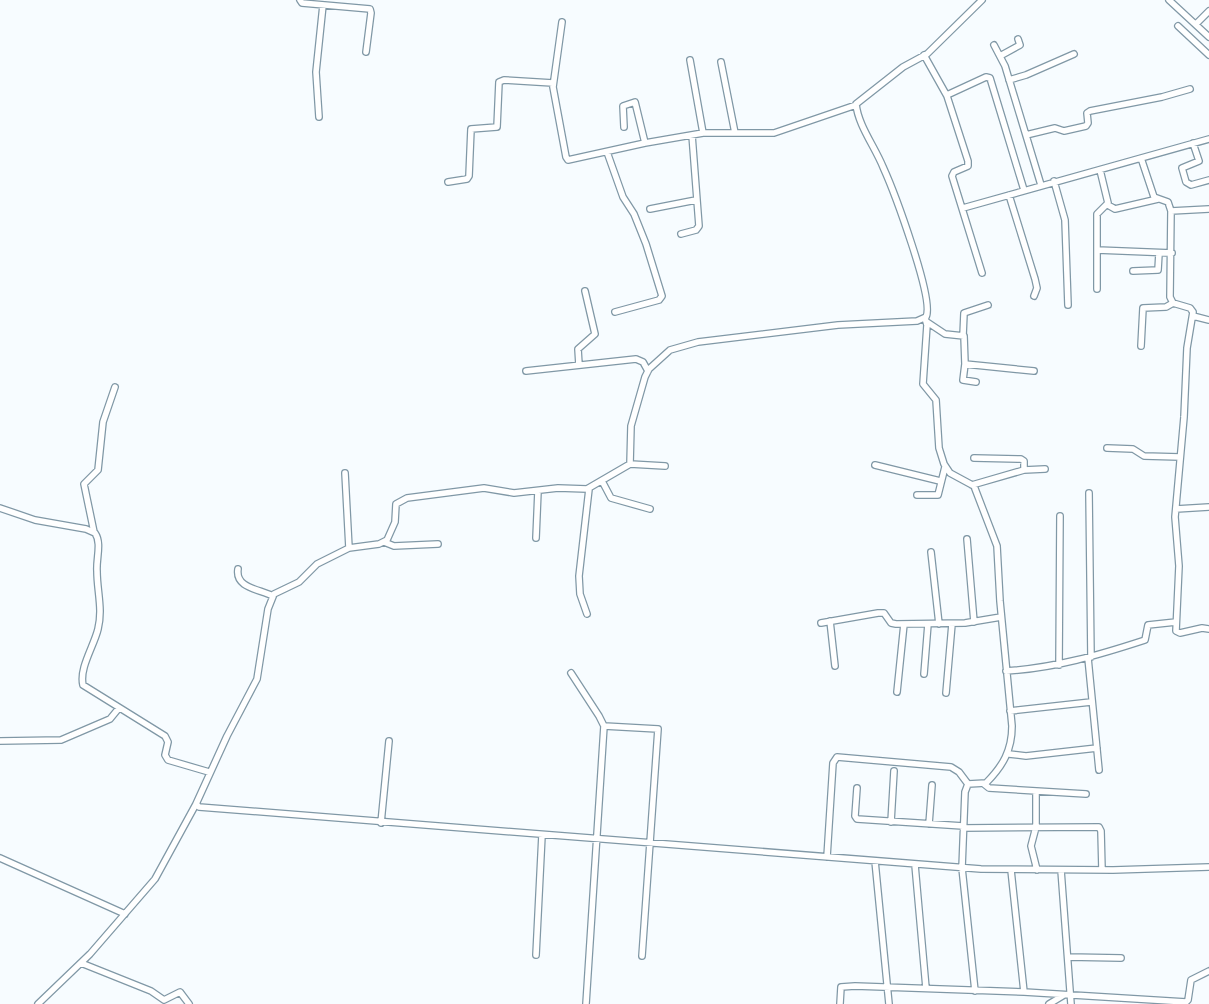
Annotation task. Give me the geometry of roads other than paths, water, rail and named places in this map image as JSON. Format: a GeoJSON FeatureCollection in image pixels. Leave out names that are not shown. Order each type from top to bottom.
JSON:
{"type":"FeatureCollection","features":[{"type":"Feature","properties":{"kind":"street"},"geometry":{"type":"LineString","coordinates":[[300,0],[302,3],[370,9],[366,52]]}},
{"type":"Feature","properties":{"kind":"street"},"geometry":{"type":"LineString","coordinates":[[562,22],[553,83],[555,106],[566,159],[570,160],[645,143],[703,133],[774,133],[856,105],[903,67],[924,55],[982,0]]}},
{"type":"Feature","properties":{"kind":"street"},"geometry":{"type":"LineString","coordinates":[[1169,0],[1209,37]]}},
{"type":"Feature","properties":{"kind":"street"},"geometry":{"type":"LineString","coordinates":[[319,117],[316,72],[323,5]]}},
{"type":"Feature","properties":{"kind":"street"},"geometry":{"type":"LineString","coordinates":[[1196,24],[1209,11]]}},
{"type":"Feature","properties":{"kind":"street"},"geometry":{"type":"LineString","coordinates":[[1178,26],[1209,55]]}},
{"type":"Feature","properties":{"kind":"street"},"geometry":{"type":"LineString","coordinates":[[1000,56],[1019,46],[1018,39]]}},
{"type":"Feature","properties":{"kind":"street"},"geometry":{"type":"LineString","coordinates":[[994,45],[1009,80],[1041,185]]}},
{"type":"Feature","properties":{"kind":"street"},"geometry":{"type":"LineString","coordinates":[[1009,80],[1026,75],[1074,54]]}},
{"type":"Feature","properties":{"kind":"street"},"geometry":{"type":"LineString","coordinates":[[924,55],[946,95],[969,163],[966,168],[954,172],[952,176],[982,273]]}},
{"type":"Feature","properties":{"kind":"street"},"geometry":{"type":"LineString","coordinates":[[690,60],[703,133]]}},
{"type":"Feature","properties":{"kind":"street"},"geometry":{"type":"LineString","coordinates":[[721,62],[735,133]]}},
{"type":"Feature","properties":{"kind":"street"},"geometry":{"type":"LineString","coordinates":[[946,95],[990,78],[1024,190]]}},
{"type":"Feature","properties":{"kind":"street"},"geometry":{"type":"LineString","coordinates":[[448,182],[468,178],[472,129],[497,127],[499,82],[504,80],[553,83]]}},
{"type":"Feature","properties":{"kind":"street"},"geometry":{"type":"LineString","coordinates":[[1026,134],[1055,128],[1064,131],[1086,126],[1088,124],[1087,113],[1090,111],[1162,97],[1190,89]]}},
{"type":"Feature","properties":{"kind":"street"},"geometry":{"type":"LineString","coordinates":[[624,127],[623,106],[635,102],[645,143]]}},
{"type":"Feature","properties":{"kind":"street"},"geometry":{"type":"LineString","coordinates":[[856,105],[884,167],[909,235],[928,302],[923,384],[936,400],[939,448],[945,467],[955,476],[972,485],[997,546],[1001,617],[1012,733],[1009,754],[984,784]]}},
{"type":"Feature","properties":{"kind":"street"},"geometry":{"type":"LineString","coordinates":[[681,234],[698,229],[692,135]]}},
{"type":"Feature","properties":{"kind":"street"},"geometry":{"type":"LineString","coordinates":[[962,208],[1209,138]]}},
{"type":"Feature","properties":{"kind":"street"},"geometry":{"type":"LineString","coordinates":[[1193,143],[1198,161],[1182,168],[1186,182],[1191,185],[1209,180]]}},
{"type":"Feature","properties":{"kind":"street"},"geometry":{"type":"LineString","coordinates":[[607,152],[623,197],[634,214],[646,244],[662,296],[659,300],[615,312]]}},
{"type":"Feature","properties":{"kind":"street"},"geometry":{"type":"LineString","coordinates":[[1141,158],[1152,194],[1158,199],[1168,202],[1171,212],[1170,297],[1173,303],[1192,310],[1187,348],[1184,417],[1176,509],[1180,566],[1176,630],[1180,633],[1204,627],[1209,629]]}},
{"type":"Feature","properties":{"kind":"street"},"geometry":{"type":"LineString","coordinates":[[1100,170],[1108,205]]}},
{"type":"Feature","properties":{"kind":"street"},"geometry":{"type":"LineString","coordinates":[[1054,181],[1065,220],[1068,305]]}},
{"type":"Feature","properties":{"kind":"street"},"geometry":{"type":"LineString","coordinates":[[1009,195],[1037,284],[1034,296]]}},
{"type":"Feature","properties":{"kind":"street"},"geometry":{"type":"LineString","coordinates":[[1108,205],[1115,208],[1158,199]]}},
{"type":"Feature","properties":{"kind":"street"},"geometry":{"type":"LineString","coordinates":[[650,209],[696,200]]}},
{"type":"Feature","properties":{"kind":"street"},"geometry":{"type":"LineString","coordinates":[[1097,289],[1097,212],[1108,205]]}},
{"type":"Feature","properties":{"kind":"street"},"geometry":{"type":"LineString","coordinates":[[1171,212],[1209,209]]}},
{"type":"Feature","properties":{"kind":"street"},"geometry":{"type":"LineString","coordinates":[[1097,250],[1172,253]]}},
{"type":"Feature","properties":{"kind":"street"},"geometry":{"type":"LineString","coordinates":[[1133,271],[1158,270],[1159,253]]}},
{"type":"Feature","properties":{"kind":"street"},"geometry":{"type":"LineString","coordinates":[[579,365],[578,349],[595,334],[585,291]]}},
{"type":"Feature","properties":{"kind":"street"},"geometry":{"type":"LineString","coordinates":[[1141,346],[1144,308],[1166,307],[1173,303]]}},
{"type":"Feature","properties":{"kind":"street"},"geometry":{"type":"LineString","coordinates":[[976,382],[963,380],[965,364],[963,315],[988,305]]}},
{"type":"Feature","properties":{"kind":"street"},"geometry":{"type":"LineString","coordinates":[[1192,316],[1209,320]]}},
{"type":"Feature","properties":{"kind":"street"},"geometry":{"type":"LineString","coordinates":[[630,464],[631,426],[648,371],[670,350],[688,344],[838,326],[926,320],[945,334],[963,336]]}},
{"type":"Feature","properties":{"kind":"street"},"geometry":{"type":"LineString","coordinates":[[526,371],[636,358],[643,362],[648,371]]}},
{"type":"Feature","properties":{"kind":"street"},"geometry":{"type":"LineString","coordinates":[[965,364],[1034,371]]}},
{"type":"Feature","properties":{"kind":"street"},"geometry":{"type":"LineString","coordinates":[[115,387],[103,422],[98,470],[84,484],[98,543],[99,624],[82,682],[88,690],[165,736],[168,742],[165,755],[168,760],[209,772]]}},
{"type":"Feature","properties":{"kind":"street"},"geometry":{"type":"LineString","coordinates":[[1107,448],[1133,449],[1142,456],[1180,457]]}},
{"type":"Feature","properties":{"kind":"street"},"geometry":{"type":"LineString","coordinates":[[974,458],[1021,459],[1024,462],[1024,470]]}},
{"type":"Feature","properties":{"kind":"street"},"geometry":{"type":"LineString","coordinates":[[384,542],[393,530],[396,504],[407,498],[484,488],[514,493],[590,489],[630,464],[665,466]]}},
{"type":"Feature","properties":{"kind":"street"},"geometry":{"type":"LineString","coordinates":[[874,465],[940,481]]}},
{"type":"Feature","properties":{"kind":"street"},"geometry":{"type":"LineString","coordinates":[[917,495],[937,496],[945,467]]}},
{"type":"Feature","properties":{"kind":"street"},"geometry":{"type":"LineString","coordinates":[[972,485],[1024,470],[1045,469]]}},
{"type":"Feature","properties":{"kind":"street"},"geometry":{"type":"LineString","coordinates":[[345,473],[349,548]]}},
{"type":"Feature","properties":{"kind":"street"},"geometry":{"type":"LineString","coordinates":[[602,481],[611,498],[650,509]]}},
{"type":"Feature","properties":{"kind":"street"},"geometry":{"type":"LineString","coordinates":[[587,614],[580,594],[578,576],[590,489]]}},
{"type":"Feature","properties":{"kind":"street"},"geometry":{"type":"LineString","coordinates":[[536,538],[538,491]]}},
{"type":"Feature","properties":{"kind":"street"},"geometry":{"type":"LineString","coordinates":[[1088,493],[1091,702],[1099,770]]}},
{"type":"Feature","properties":{"kind":"street"},"geometry":{"type":"LineString","coordinates":[[1176,509],[1209,507]]}},
{"type":"Feature","properties":{"kind":"street"},"geometry":{"type":"LineString","coordinates":[[0,508],[34,520],[94,532]]}},
{"type":"Feature","properties":{"kind":"street"},"geometry":{"type":"LineString","coordinates":[[1059,665],[1060,516]]}},
{"type":"Feature","properties":{"kind":"street"},"geometry":{"type":"LineString","coordinates":[[967,539],[974,622]]}},
{"type":"Feature","properties":{"kind":"street"},"geometry":{"type":"LineString","coordinates":[[38,1004],[81,963],[159,872],[196,804],[209,772],[257,679],[266,621],[273,596],[278,591],[298,582],[318,564],[349,548],[384,542],[394,546],[438,544]]}},
{"type":"Feature","properties":{"kind":"street"},"geometry":{"type":"LineString","coordinates":[[931,552],[939,624]]}},
{"type":"Feature","properties":{"kind":"street"},"geometry":{"type":"LineString","coordinates":[[238,569],[237,577],[240,582],[273,596]]}},
{"type":"Feature","properties":{"kind":"street"},"geometry":{"type":"LineString","coordinates":[[821,623],[882,613],[886,615],[891,623],[904,624],[952,624],[1001,617]]}},
{"type":"Feature","properties":{"kind":"street"},"geometry":{"type":"LineString","coordinates":[[830,621],[835,666]]}},
{"type":"Feature","properties":{"kind":"street"},"geometry":{"type":"LineString","coordinates":[[1006,672],[1059,665],[1090,658],[1145,640],[1148,624],[1176,622]]}},
{"type":"Feature","properties":{"kind":"street"},"geometry":{"type":"LineString","coordinates":[[897,692],[904,624]]}},
{"type":"Feature","properties":{"kind":"street"},"geometry":{"type":"LineString","coordinates":[[924,674],[928,624]]}},
{"type":"Feature","properties":{"kind":"street"},"geometry":{"type":"LineString","coordinates":[[946,693],[952,624]]}},
{"type":"Feature","properties":{"kind":"street"},"geometry":{"type":"LineString","coordinates":[[571,673],[604,726],[595,840],[586,1004]]}},
{"type":"Feature","properties":{"kind":"street"},"geometry":{"type":"LineString","coordinates":[[1010,711],[1091,702]]}},
{"type":"Feature","properties":{"kind":"street"},"geometry":{"type":"LineString","coordinates":[[0,741],[57,741],[110,719],[119,708]]}},
{"type":"Feature","properties":{"kind":"street"},"geometry":{"type":"LineString","coordinates":[[604,726],[658,729],[642,956]]}},
{"type":"Feature","properties":{"kind":"street"},"geometry":{"type":"LineString","coordinates":[[381,823],[389,741]]}},
{"type":"Feature","properties":{"kind":"street"},"geometry":{"type":"LineString","coordinates":[[1009,754],[1026,756],[1097,748]]}},
{"type":"Feature","properties":{"kind":"street"},"geometry":{"type":"LineString","coordinates":[[827,857],[833,763],[837,757],[951,767],[959,772],[968,784]]}},
{"type":"Feature","properties":{"kind":"street"},"geometry":{"type":"LineString","coordinates":[[892,822],[894,771]]}},
{"type":"Feature","properties":{"kind":"street"},"geometry":{"type":"LineString","coordinates":[[968,784],[984,784],[989,788],[1036,793],[1086,794]]}},
{"type":"Feature","properties":{"kind":"street"},"geometry":{"type":"LineString","coordinates":[[968,784],[965,792],[962,868],[975,991]]}},
{"type":"Feature","properties":{"kind":"street"},"geometry":{"type":"LineString","coordinates":[[929,824],[932,785]]}},
{"type":"Feature","properties":{"kind":"street"},"geometry":{"type":"LineString","coordinates":[[857,788],[855,816],[857,819],[963,827],[1101,829],[1102,870]]}},
{"type":"Feature","properties":{"kind":"street"},"geometry":{"type":"LineString","coordinates":[[1036,793],[1036,828],[1031,846],[1037,870]]}},
{"type":"Feature","properties":{"kind":"street"},"geometry":{"type":"LineString","coordinates":[[196,804],[199,807],[381,823],[962,868],[1102,870],[1209,867]]}},
{"type":"Feature","properties":{"kind":"street"},"geometry":{"type":"LineString","coordinates":[[536,955],[542,836]]}},
{"type":"Feature","properties":{"kind":"street"},"geometry":{"type":"LineString","coordinates":[[0,858],[124,914]]}},
{"type":"Feature","properties":{"kind":"street"},"geometry":{"type":"LineString","coordinates":[[875,861],[889,1004]]}},
{"type":"Feature","properties":{"kind":"street"},"geometry":{"type":"LineString","coordinates":[[915,865],[926,988]]}},
{"type":"Feature","properties":{"kind":"street"},"geometry":{"type":"LineString","coordinates":[[1011,870],[1024,992]]}},
{"type":"Feature","properties":{"kind":"street"},"geometry":{"type":"LineString","coordinates":[[1061,870],[1068,957],[1068,995],[1071,1004]]}},
{"type":"Feature","properties":{"kind":"street"},"geometry":{"type":"LineString","coordinates":[[1068,957],[1121,958]]}},
{"type":"Feature","properties":{"kind":"street"},"geometry":{"type":"LineString","coordinates":[[81,963],[151,991],[164,1000],[180,992],[189,1004]]}},
{"type":"Feature","properties":{"kind":"street"},"geometry":{"type":"LineString","coordinates":[[840,1004],[840,990],[844,986],[1024,992],[1188,1002],[1191,980],[1209,971]]}},
{"type":"Feature","properties":{"kind":"street"},"geometry":{"type":"LineString","coordinates":[[1049,1004],[1068,995]]}}]}
